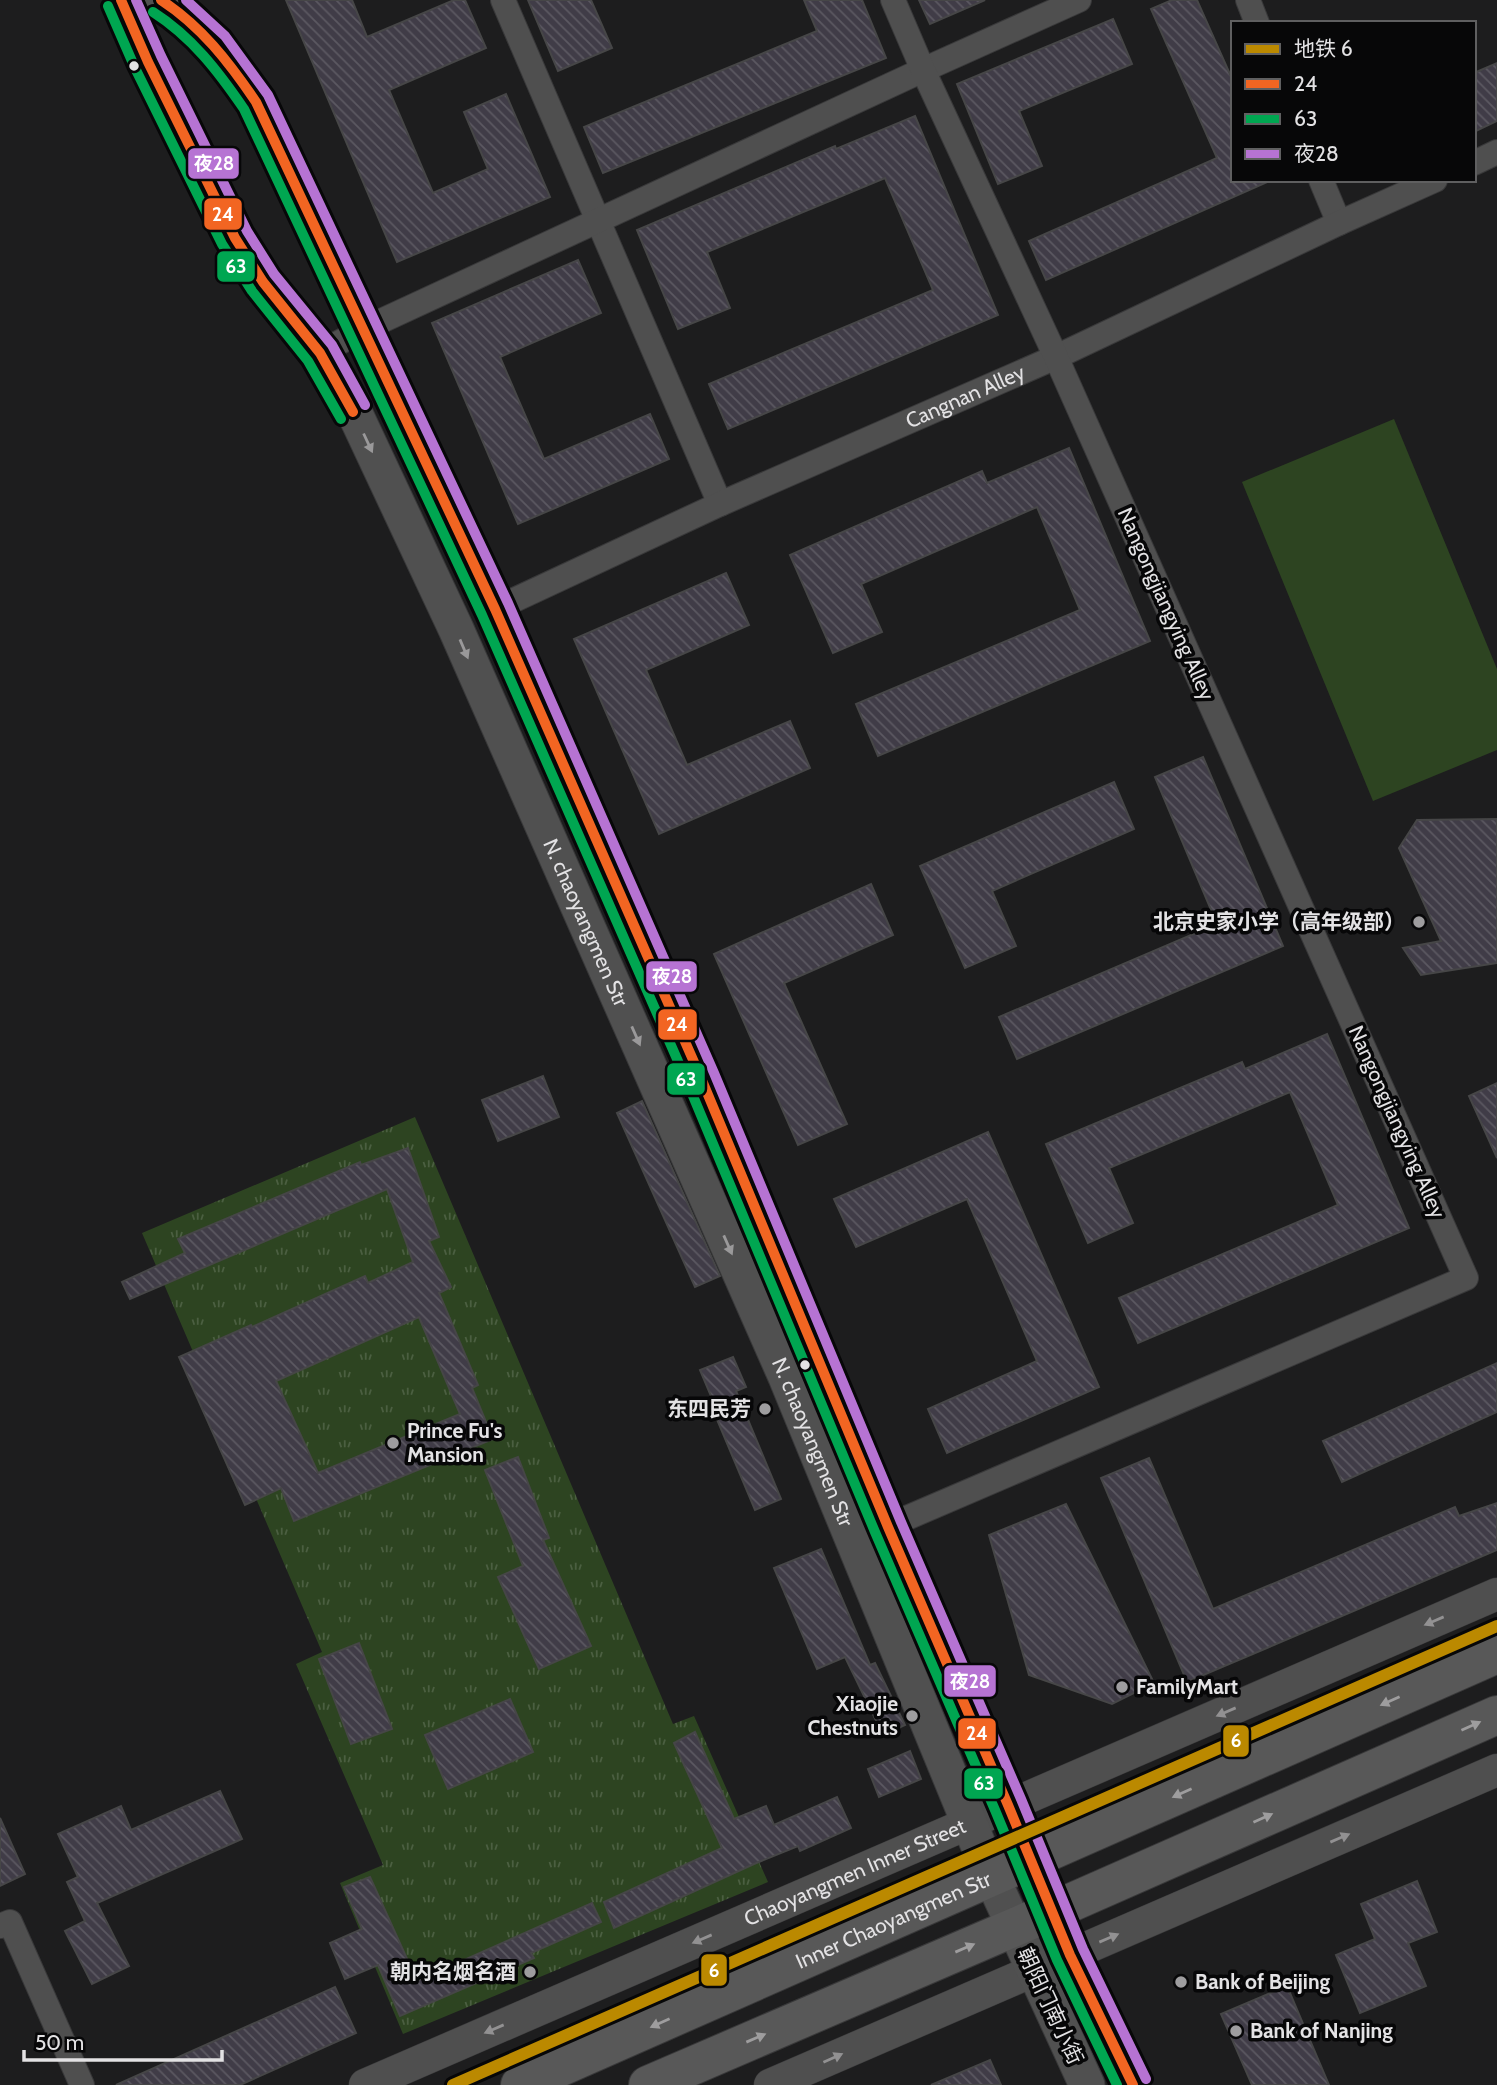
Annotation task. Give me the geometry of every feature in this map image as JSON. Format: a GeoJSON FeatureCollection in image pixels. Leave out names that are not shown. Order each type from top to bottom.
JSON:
{"type":"FeatureCollection","features":[{"type":"Feature","properties":{"kind":"main road","name":"N. chaoyangmen Str"},"geometry":{"type":"LineString","coordinates":[[121,0],[148,62],[235,238],[263,282],[320,353],[356,418],[456,629],[786,1377],[991,1876]]}},
{"type":"Feature","properties":{"kind":"main road"},"geometry":{"type":"LineString","coordinates":[[161,0],[176,9],[215,47],[256,102],[495,609],[701,1078],[1070,1955],[1133,2085]]}},
{"type":"Feature","properties":{"kind":"main road"},"geometry":{"type":"LineString","coordinates":[[202,0],[215,47]]}},
{"type":"Feature","properties":{"kind":"main road","name":"Inner Chaoyangmen Str"},"geometry":{"type":"LineString","coordinates":[[520,2085],[1497,1654]]}},
{"type":"Feature","properties":{"kind":"main road"},"geometry":{"type":"LineString","coordinates":[[648,2085],[1497,1715]]}},
{"type":"Feature","properties":{"kind":"main road","name":"朝阳门南小街"},"geometry":{"type":"LineString","coordinates":[[991,1876],[1087,2085]]}},
{"type":"Feature","properties":{"kind":"street"},"geometry":{"type":"LineString","coordinates":[[503,0],[720,504]]}},
{"type":"Feature","properties":{"kind":"street"},"geometry":{"type":"LineString","coordinates":[[894,0],[923,69],[1056,356]]}},
{"type":"Feature","properties":{"kind":"street"},"geometry":{"type":"LineString","coordinates":[[320,353],[364,329],[598,220],[923,69],[1079,0]]}},
{"type":"Feature","properties":{"kind":"street"},"geometry":{"type":"LineString","coordinates":[[1248,0],[1256,21]]}},
{"type":"Feature","properties":{"kind":"street"},"geometry":{"type":"LineString","coordinates":[[1476,162],[1497,152]]}},
{"type":"Feature","properties":{"kind":"street"},"geometry":{"type":"LineString","coordinates":[[1322,182],[1339,223]]}},
{"type":"Feature","properties":{"kind":"street","name":"Cangnan Alley"},"geometry":{"type":"LineString","coordinates":[[495,609],[720,504],[1056,356],[1431,182]]}},
{"type":"Feature","properties":{"kind":"street","name":"Nangongjiangying Alley"},"geometry":{"type":"LineString","coordinates":[[853,1541],[1466,1278],[1056,356]]}},
{"type":"Feature","properties":{"kind":"street","name":"Chaoyangmen Inner Street"},"geometry":{"type":"LineString","coordinates":[[365,2085],[1497,1594]]}},
{"type":"Feature","properties":{"kind":"street"},"geometry":{"type":"LineString","coordinates":[[770,2085],[1497,1770]]}},
{"type":"Feature","properties":{"kind":"street"},"geometry":{"type":"LineString","coordinates":[[0,1926],[10,1922],[82,2085]]}},
{"type":"Feature","properties":{"kind":"green space"},"geometry":{"type":"Polygon","coordinates":[[[1394,419],[1497,669],[1497,750],[1373,801],[1242,482],[1394,419]]]}},
{"type":"Feature","properties":{"kind":"green space","name":"Prince Fu's Mansion"},"geometry":{"type":"Polygon","coordinates":[[[415,1117],[673,1724],[694,1716],[768,1882],[403,2034],[340,1883],[383,1865],[296,1664],[322,1652],[142,1233],[415,1117]]]}},
{"type":"Feature","properties":{"kind":"building"},"geometry":{"type":"Polygon","coordinates":[[[286,0],[352,0],[367,37],[454,0],[465,0],[486,48],[389,90],[433,193],[488,169],[464,112],[506,94],[550,197],[397,262],[286,0]]]}},
{"type":"Feature","properties":{"kind":"building"},"geometry":{"type":"Polygon","coordinates":[[[528,0],[591,0],[612,48],[558,71],[528,0]]]}},
{"type":"Feature","properties":{"kind":"building"},"geometry":{"type":"Polygon","coordinates":[[[804,0],[862,0],[886,58],[603,173],[584,127],[817,31],[804,0]]]}},
{"type":"Feature","properties":{"kind":"building"},"geometry":{"type":"Polygon","coordinates":[[[919,0],[985,0],[930,24],[919,0]]]}},
{"type":"Feature","properties":{"kind":"building"},"geometry":{"type":"Polygon","coordinates":[[[1172,0],[1197,0],[1231,76],[1231,182],[1267,182],[1046,280],[1029,241],[1217,158],[1151,9],[1172,0]]]}},
{"type":"Feature","properties":{"kind":"building"},"geometry":{"type":"Polygon","coordinates":[[[1113,19],[1132,64],[1019,111],[1042,166],[998,184],[957,84],[1113,19]]]}},
{"type":"Feature","properties":{"kind":"building"},"geometry":{"type":"Polygon","coordinates":[[[1497,63],[1497,121],[1476,131],[1476,72],[1497,63]]]}},
{"type":"Feature","properties":{"kind":"building"},"geometry":{"type":"Polygon","coordinates":[[[915,116],[998,315],[728,429],[709,384],[933,290],[885,178],[707,252],[730,308],[678,329],[637,230],[835,146],[836,149],[915,116]]]}},
{"type":"Feature","properties":{"kind":"building"},"geometry":{"type":"Polygon","coordinates":[[[578,260],[601,313],[500,357],[544,459],[650,414],[669,459],[518,524],[432,323],[578,260]]]}},
{"type":"Feature","properties":{"kind":"building"},"geometry":{"type":"Polygon","coordinates":[[[1069,448],[1150,641],[878,756],[856,704],[1080,610],[1037,507],[861,584],[882,632],[833,653],[790,555],[982,471],[987,483],[1069,448]]]}},
{"type":"Feature","properties":{"kind":"building"},"geometry":{"type":"Polygon","coordinates":[[[726,573],[749,625],[646,670],[687,765],[790,721],[810,768],[659,834],[574,639],[726,573]]]}},
{"type":"Feature","properties":{"kind":"building"},"geometry":{"type":"Polygon","coordinates":[[[1203,757],[1283,946],[1017,1059],[999,1017],[1217,924],[1155,777],[1203,757]]]}},
{"type":"Feature","properties":{"kind":"building"},"geometry":{"type":"Polygon","coordinates":[[[1114,782],[1134,829],[992,891],[1016,946],[965,968],[920,866],[1114,782]]]}},
{"type":"Feature","properties":{"kind":"building"},"geometry":{"type":"Polygon","coordinates":[[[1497,819],[1497,963],[1421,975],[1403,948],[1441,941],[1399,848],[1417,820],[1497,819]]]}},
{"type":"Feature","properties":{"kind":"building"},"geometry":{"type":"Polygon","coordinates":[[[871,884],[893,935],[784,983],[847,1124],[798,1145],[714,954],[871,884]]]}},
{"type":"Feature","properties":{"kind":"building"},"geometry":{"type":"Polygon","coordinates":[[[1327,1034],[1409,1228],[1138,1343],[1119,1298],[1338,1205],[1290,1092],[1109,1168],[1133,1223],[1088,1243],[1046,1144],[1242,1062],[1245,1069],[1327,1034]]]}},
{"type":"Feature","properties":{"kind":"building"},"geometry":{"type":"Polygon","coordinates":[[[543,1076],[559,1117],[498,1141],[482,1100],[543,1076]]]}},
{"type":"Feature","properties":{"kind":"building"},"geometry":{"type":"Polygon","coordinates":[[[1497,1083],[1497,1158],[1469,1096],[1497,1083]]]}},
{"type":"Feature","properties":{"kind":"building"},"geometry":{"type":"Polygon","coordinates":[[[642,1101],[720,1276],[695,1287],[617,1113],[642,1101]]]}},
{"type":"Feature","properties":{"kind":"building"},"geometry":{"type":"Polygon","coordinates":[[[988,1132],[1099,1387],[947,1453],[928,1409],[1037,1361],[967,1199],[856,1247],[834,1199],[988,1132]]]}},
{"type":"Feature","properties":{"kind":"building"},"geometry":{"type":"Polygon","coordinates":[[[408,1148],[439,1237],[429,1241],[451,1287],[439,1293],[478,1385],[472,1388],[493,1439],[294,1521],[281,1488],[245,1505],[179,1357],[365,1276],[368,1283],[413,1262],[387,1189],[130,1299],[122,1282],[185,1253],[178,1239],[360,1162],[361,1165],[408,1148]],[[419,1317],[276,1381],[318,1473],[460,1414],[419,1317]]]}},
{"type":"Feature","properties":{"kind":"building"},"geometry":{"type":"Polygon","coordinates":[[[733,1357],[746,1387],[736,1391],[781,1499],[755,1510],[716,1417],[719,1415],[700,1370],[733,1357]]]}},
{"type":"Feature","properties":{"kind":"building"},"geometry":{"type":"Polygon","coordinates":[[[1497,1363],[1497,1412],[1342,1482],[1323,1441],[1497,1363]]]}},
{"type":"Feature","properties":{"kind":"building"},"geometry":{"type":"Polygon","coordinates":[[[518,1457],[549,1538],[543,1540],[591,1646],[539,1669],[498,1577],[523,1566],[485,1470],[518,1457]]]}},
{"type":"Feature","properties":{"kind":"building"},"geometry":{"type":"Polygon","coordinates":[[[1149,1458],[1213,1609],[1455,1507],[1459,1516],[1497,1503],[1497,1550],[1187,1682],[1101,1478],[1149,1458]]]}},
{"type":"Feature","properties":{"kind":"building"},"geometry":{"type":"Polygon","coordinates":[[[1066,1504],[1154,1683],[1112,1704],[1029,1675],[989,1535],[1066,1504]]]}},
{"type":"Feature","properties":{"kind":"building"},"geometry":{"type":"Polygon","coordinates":[[[821,1549],[870,1665],[875,1663],[905,1725],[883,1735],[845,1657],[817,1669],[774,1568],[821,1549]]]}},
{"type":"Feature","properties":{"kind":"building"},"geometry":{"type":"Polygon","coordinates":[[[359,1643],[392,1729],[351,1744],[319,1659],[359,1643]]]}},
{"type":"Feature","properties":{"kind":"building"},"geometry":{"type":"Polygon","coordinates":[[[510,1699],[533,1752],[448,1789],[425,1735],[510,1699]]]}},
{"type":"Feature","properties":{"kind":"building"},"geometry":{"type":"Polygon","coordinates":[[[695,1732],[734,1819],[766,1806],[774,1825],[837,1797],[851,1828],[800,1851],[798,1846],[754,1864],[614,1928],[604,1902],[722,1848],[674,1743],[695,1732]]]}},
{"type":"Feature","properties":{"kind":"building"},"geometry":{"type":"Polygon","coordinates":[[[910,1751],[921,1779],[879,1797],[868,1769],[910,1751]]]}},
{"type":"Feature","properties":{"kind":"building"},"geometry":{"type":"Polygon","coordinates":[[[220,1791],[242,1839],[97,1903],[129,1966],[92,1984],[65,1931],[85,1921],[67,1882],[78,1877],[58,1834],[121,1806],[131,1830],[220,1791]]]}},
{"type":"Feature","properties":{"kind":"building"},"geometry":{"type":"Polygon","coordinates":[[[0,1818],[25,1874],[0,1886],[0,1818]]]}},
{"type":"Feature","properties":{"kind":"building"},"geometry":{"type":"Polygon","coordinates":[[[370,1877],[417,1981],[592,1903],[601,1922],[531,1953],[534,1958],[400,2016],[378,1965],[345,1979],[330,1943],[362,1929],[344,1887],[370,1877]]]}},
{"type":"Feature","properties":{"kind":"building"},"geometry":{"type":"Polygon","coordinates":[[[1417,1881],[1437,1932],[1408,1943],[1426,1986],[1360,2013],[1336,1955],[1375,1939],[1361,1904],[1417,1881]]]}},
{"type":"Feature","properties":{"kind":"building"},"geometry":{"type":"Polygon","coordinates":[[[1287,1986],[1329,2085],[1252,2085],[1221,2014],[1287,1986]]]}},
{"type":"Feature","properties":{"kind":"building"},"geometry":{"type":"Polygon","coordinates":[[[335,1987],[356,2033],[240,2085],[116,2085],[335,1987]]]}},
{"type":"Feature","properties":{"kind":"building"},"geometry":{"type":"Polygon","coordinates":[[[990,2060],[1001,2085],[931,2085],[990,2060]]]}},
{"type":"Feature","properties":{"kind":"metro line","name":"6"},"geometry":{"type":"LineString","coordinates":[[453,2085],[1497,1626]]}},
{"type":"Feature","properties":{"kind":"transit line","name":"24"},"geometry":{"type":"LineString","coordinates":[[121,0],[148,62],[235,238],[263,282],[320,353],[353,412]]}},
{"type":"Feature","properties":{"kind":"transit line","name":"夜28"},"geometry":{"type":"LineString","coordinates":[[136,0],[247,231],[274,274],[332,345],[365,405]]}},
{"type":"Feature","properties":{"kind":"transit line","name":"24"},"geometry":{"type":"LineString","coordinates":[[161,0],[189,21],[213,46],[256,102],[495,609],[701,1078],[1070,1955],[1133,2085]]}},
{"type":"Feature","properties":{"kind":"transit line","name":"夜28"},"geometry":{"type":"LineString","coordinates":[[186,0],[225,36],[268,95],[508,603],[714,1073],[1083,1949],[1146,2079]]}},
{"type":"Feature","properties":{"kind":"transit line","name":"63"},"geometry":{"type":"LineString","coordinates":[[108,6],[135,68],[222,244],[252,291],[308,361],[341,419]]}},
{"type":"Feature","properties":{"kind":"transit line","name":"63"},"geometry":{"type":"LineString","coordinates":[[153,12],[180,32],[203,56],[244,109],[482,615],[688,1084],[1057,1960],[1117,2085]]}},
{"type":"Feature","properties":{"kind":"place","name":"北京史家小学（高年级部）"},"geometry":{"type":"Point","coordinates":[1419,922]}},
{"type":"Feature","properties":{"kind":"place","name":"东四民芳"},"geometry":{"type":"Point","coordinates":[765,1409]}},
{"type":"Feature","properties":{"kind":"place","name":"Prince Fu's Mansion"},"geometry":{"type":"Point","coordinates":[393,1443]}},
{"type":"Feature","properties":{"kind":"place","name":"FamilyMart"},"geometry":{"type":"Point","coordinates":[1122,1687]}},
{"type":"Feature","properties":{"kind":"place","name":"Xiaojie Chestnuts"},"geometry":{"type":"Point","coordinates":[912,1716]}},
{"type":"Feature","properties":{"kind":"place","name":"朝内名烟名酒"},"geometry":{"type":"Point","coordinates":[530,1972]}},
{"type":"Feature","properties":{"kind":"place","name":"Bank of Beijing"},"geometry":{"type":"Point","coordinates":[1181,1982]}},
{"type":"Feature","properties":{"kind":"place","name":"Bank of Nanjing"},"geometry":{"type":"Point","coordinates":[1236,2031]}}]}
